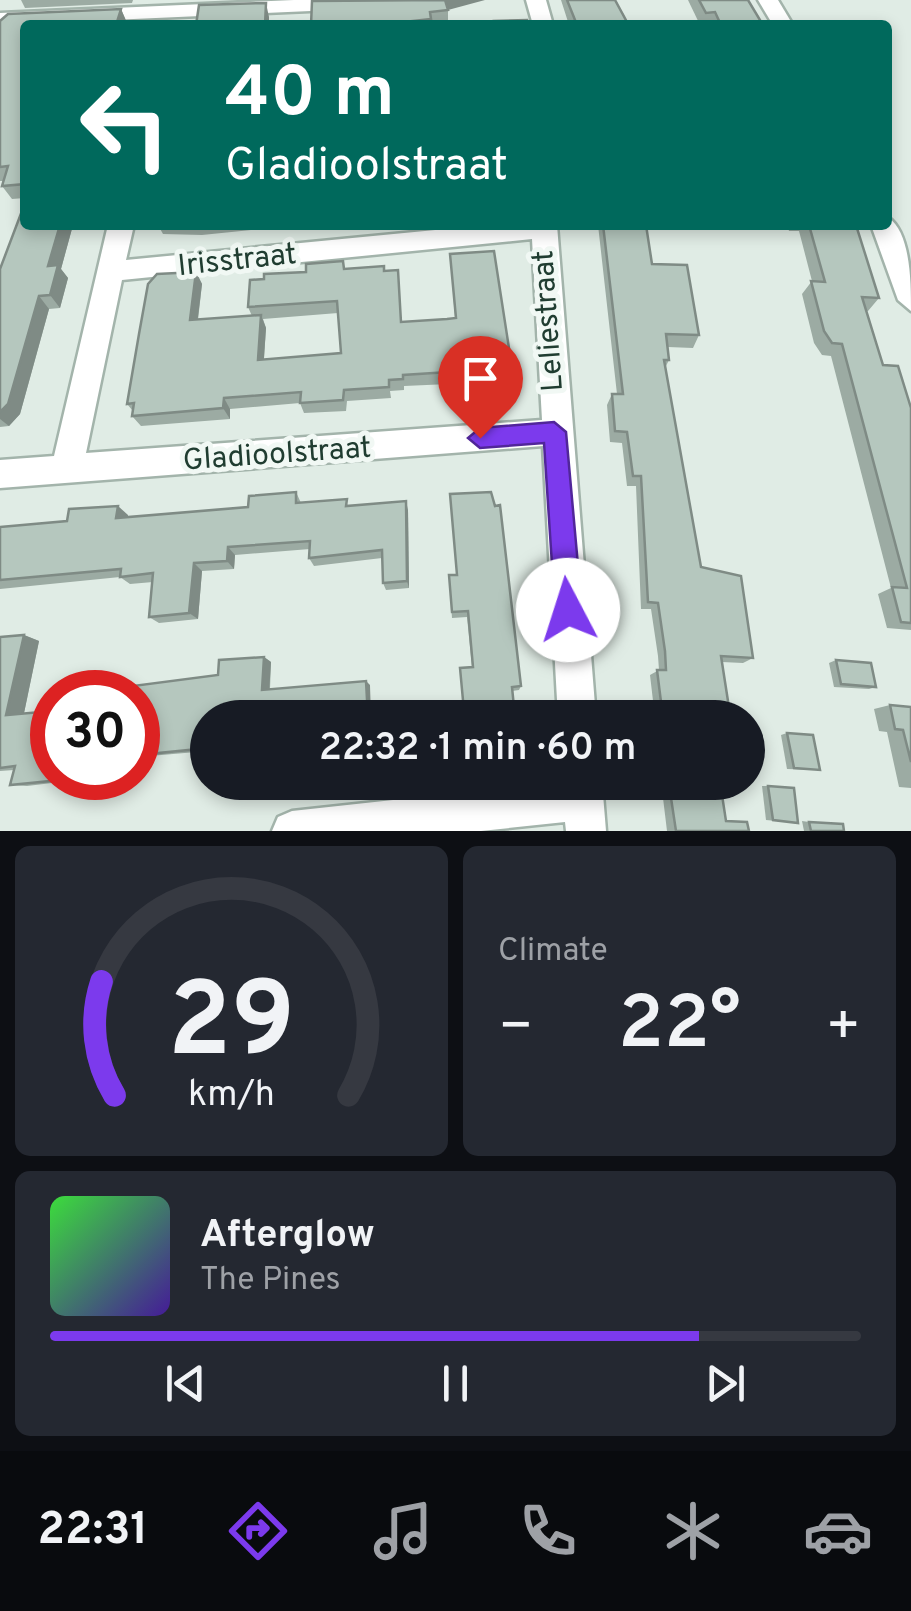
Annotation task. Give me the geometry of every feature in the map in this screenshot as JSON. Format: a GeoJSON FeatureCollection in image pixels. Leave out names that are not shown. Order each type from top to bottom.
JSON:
{"type":"FeatureCollection","features":[{"type":"Feature","properties":{"kind":"street"},"geometry":{"type":"LineString","coordinates":[[0,19],[166,18],[424,0]]}},
{"type":"Feature","properties":{"kind":"street"},"geometry":{"type":"LineString","coordinates":[[66,469],[121,230]]}},
{"type":"Feature","properties":{"kind":"street","name":"Irisstraat"},"geometry":{"type":"LineString","coordinates":[[112,271],[513,230]]}},
{"type":"Feature","properties":{"kind":"street","name":"Leliestraat"},"geometry":{"type":"LineString","coordinates":[[542,230],[576,700]]}},
{"type":"Feature","properties":{"kind":"street"},"geometry":{"type":"LineString","coordinates":[[886,230],[911,300]]}},
{"type":"Feature","properties":{"kind":"street","name":"Gladioolstraat"},"geometry":{"type":"LineString","coordinates":[[0,474],[554,432]]}},
{"type":"Feature","properties":{"kind":"street"},"geometry":{"type":"LineString","coordinates":[[292,831],[584,804]]}},
{"type":"Feature","properties":{"kind":"building"},"geometry":{"type":"Polygon","coordinates":[[[445,0],[448,10],[430,12],[431,19],[422,20],[311,20],[312,1],[445,0]]]}},
{"type":"Feature","properties":{"kind":"building"},"geometry":{"type":"Polygon","coordinates":[[[567,0],[615,0],[626,20],[575,20],[567,0]]]}},
{"type":"Feature","properties":{"kind":"building"},"geometry":{"type":"Polygon","coordinates":[[[699,0],[748,0],[760,20],[719,20],[715,12],[706,13],[699,0]]]}},
{"type":"Feature","properties":{"kind":"building"},"geometry":{"type":"Polygon","coordinates":[[[266,3],[265,20],[197,20],[199,5],[266,3]]]}},
{"type":"Feature","properties":{"kind":"building"},"geometry":{"type":"Polygon","coordinates":[[[121,9],[118,20],[20,20],[20,184],[2,186],[8,166],[0,167],[0,21],[8,14],[121,9]]]}},
{"type":"Feature","properties":{"kind":"building"},"geometry":{"type":"Polygon","coordinates":[[[20,216],[20,230],[59,230],[48,266],[58,265],[50,295],[39,296],[8,404],[0,412],[0,269],[20,216]]]}},
{"type":"Feature","properties":{"kind":"building"},"geometry":{"type":"Polygon","coordinates":[[[604,230],[647,230],[652,264],[687,265],[699,335],[666,334],[669,360],[664,360],[701,567],[741,576],[753,658],[721,656],[728,700],[661,700],[657,670],[666,670],[665,651],[658,603],[648,602],[641,476],[633,476],[627,432],[615,431],[612,394],[623,394],[604,230]]]}},
{"type":"Feature","properties":{"kind":"building"},"geometry":{"type":"Polygon","coordinates":[[[810,230],[858,230],[879,298],[862,297],[883,365],[898,366],[911,408],[911,623],[901,622],[892,587],[907,588],[842,344],[832,343],[824,331],[811,281],[825,282],[810,230]]]}},
{"type":"Feature","properties":{"kind":"building"},"geometry":{"type":"Polygon","coordinates":[[[494,251],[513,374],[506,375],[507,386],[465,390],[463,374],[403,375],[403,379],[389,380],[389,387],[344,390],[343,400],[300,403],[301,392],[224,398],[223,408],[132,416],[134,403],[127,404],[139,334],[148,284],[157,274],[196,272],[190,320],[261,315],[258,360],[341,353],[337,301],[248,307],[250,280],[264,279],[264,274],[306,272],[306,264],[343,261],[344,269],[384,266],[384,271],[398,270],[401,322],[456,318],[450,254],[494,251]]]}},
{"type":"Feature","properties":{"kind":"building"},"geometry":{"type":"Polygon","coordinates":[[[296,492],[296,503],[347,499],[346,506],[406,501],[407,581],[383,583],[382,550],[309,558],[310,541],[228,547],[227,561],[194,563],[189,613],[149,617],[153,573],[120,577],[121,569],[0,580],[0,527],[67,521],[69,509],[118,506],[116,518],[248,507],[249,496],[296,492]]]}},
{"type":"Feature","properties":{"kind":"building"},"geometry":{"type":"Polygon","coordinates":[[[491,492],[495,506],[500,505],[521,686],[512,687],[513,700],[463,700],[460,668],[473,667],[468,611],[452,612],[449,575],[457,575],[450,494],[491,492]]]}},
{"type":"Feature","properties":{"kind":"building"},"geometry":{"type":"Polygon","coordinates":[[[24,635],[6,715],[30,713],[30,783],[10,785],[15,766],[0,768],[0,637],[24,635]]]}},
{"type":"Feature","properties":{"kind":"building"},"geometry":{"type":"Polygon","coordinates":[[[264,657],[262,690],[366,681],[367,700],[190,700],[190,750],[160,753],[160,682],[218,675],[219,660],[264,657]]]}},
{"type":"Feature","properties":{"kind":"building"},"geometry":{"type":"Polygon","coordinates":[[[836,660],[871,663],[876,687],[841,684],[836,660]]]}},
{"type":"Feature","properties":{"kind":"building"},"geometry":{"type":"Polygon","coordinates":[[[890,705],[911,707],[911,762],[903,730],[895,729],[890,705]]]}},
{"type":"Feature","properties":{"kind":"building"},"geometry":{"type":"Polygon","coordinates":[[[787,733],[813,735],[820,770],[794,768],[787,733]]]}},
{"type":"Feature","properties":{"kind":"building"},"geometry":{"type":"Polygon","coordinates":[[[768,786],[794,788],[798,823],[773,820],[768,786]]]}},
{"type":"Feature","properties":{"kind":"building"},"geometry":{"type":"Polygon","coordinates":[[[671,800],[723,800],[726,821],[747,822],[749,831],[676,831],[671,800]]]}},
{"type":"Feature","properties":{"kind":"building"},"geometry":{"type":"Polygon","coordinates":[[[809,822],[843,824],[844,831],[811,831],[809,822]]]}},
{"type":"Feature","properties":{"kind":"route"},"geometry":{"type":"LineString","coordinates":[[480,438],[554,432],[568,610]]}}]}
